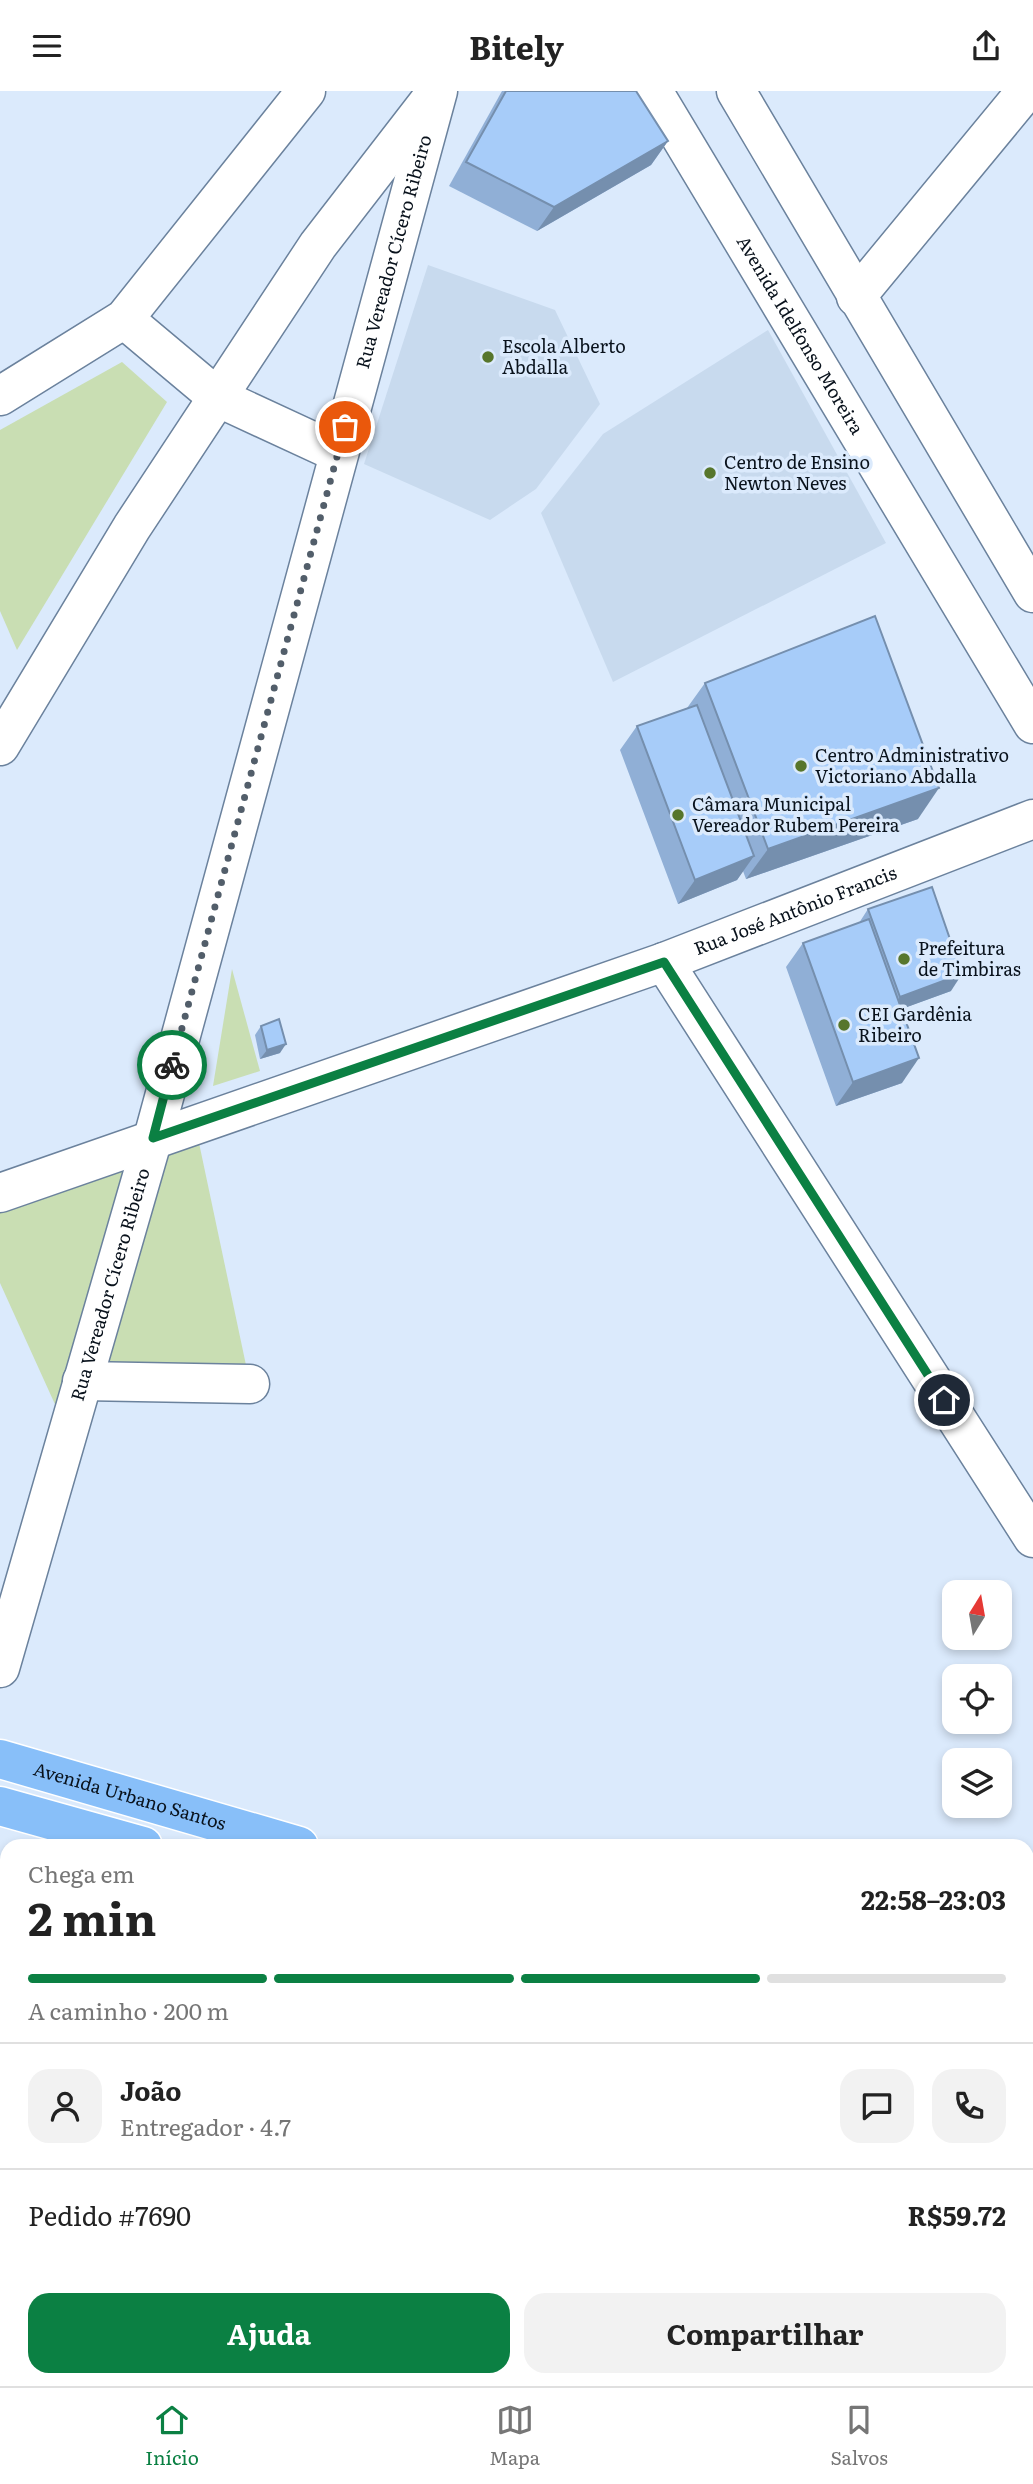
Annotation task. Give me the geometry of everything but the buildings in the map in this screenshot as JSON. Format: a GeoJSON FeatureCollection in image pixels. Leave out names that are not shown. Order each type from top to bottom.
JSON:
{"type":"FeatureCollection","features":[{"type":"Feature","properties":{"kind":"main road","name":"Avenida Urbano Santos"},"geometry":{"type":"LineString","coordinates":[[0,1759],[275,1839]]}},
{"type":"Feature","properties":{"kind":"main road"},"geometry":{"type":"LineString","coordinates":[[0,1806],[118,1839]]}},
{"type":"Feature","properties":{"kind":"street"},"geometry":{"type":"LineString","coordinates":[[0,396],[124,319],[306,91]]}},
{"type":"Feature","properties":{"kind":"street"},"geometry":{"type":"LineString","coordinates":[[4,723],[318,245],[438,91]]}},
{"type":"Feature","properties":{"kind":"street","name":"Rua Vereador Cícero Ribeiro"},"geometry":{"type":"LineString","coordinates":[[0,1668],[153,1138],[438,91]]}},
{"type":"Feature","properties":{"kind":"street","name":"Avenida Idelfonso Moreira"},"geometry":{"type":"LineString","coordinates":[[653,91],[1033,724]]}},
{"type":"Feature","properties":{"kind":"street"},"geometry":{"type":"LineString","coordinates":[[736,91],[1033,593]]}},
{"type":"Feature","properties":{"kind":"street"},"geometry":{"type":"LineString","coordinates":[[856,297],[1026,91]]}},
{"type":"Feature","properties":{"kind":"street"},"geometry":{"type":"LineString","coordinates":[[124,319],[217,397],[338,453]]}},
{"type":"Feature","properties":{"kind":"street","name":"Rua José Antônio Francis"},"geometry":{"type":"LineString","coordinates":[[0,1193],[664,962],[1033,820]]}},
{"type":"Feature","properties":{"kind":"street"},"geometry":{"type":"LineString","coordinates":[[664,962],[1033,1538]]}},
{"type":"Feature","properties":{"kind":"street"},"geometry":{"type":"LineString","coordinates":[[82,1381],[250,1384]]}},
{"type":"Feature","properties":{"kind":"shaded area","name":"Escola Alberto Abdalla"},"geometry":{"type":"Polygon","coordinates":[[[428,265],[555,310],[600,404],[536,489],[490,520],[364,464],[428,265]]]}},
{"type":"Feature","properties":{"kind":"shaded area","name":"Centro de Ensino Newton Neves"},"geometry":{"type":"Polygon","coordinates":[[[768,330],[886,543],[613,682],[541,513],[603,434],[768,330]]]}},
{"type":"Feature","properties":{"kind":"green space"},"geometry":{"type":"Polygon","coordinates":[[[122,362],[167,402],[17,650],[0,611],[0,430],[122,362]]]}},
{"type":"Feature","properties":{"kind":"green space"},"geometry":{"type":"Polygon","coordinates":[[[232,969],[260,1071],[213,1086],[232,969]]]}},
{"type":"Feature","properties":{"kind":"green space"},"geometry":{"type":"Polygon","coordinates":[[[195,1124],[250,1384],[83,1381],[68,1433],[0,1283],[0,1193],[195,1124]]]}},
{"type":"Feature","properties":{"kind":"way so far"},"geometry":{"type":"LineString","coordinates":[[172,1065],[345,427]]}},
{"type":"Feature","properties":{"kind":"place","name":"Escola Alberto Abdalla"},"geometry":{"type":"Point","coordinates":[488,357]}},
{"type":"Feature","properties":{"kind":"place","name":"Centro de Ensino Newton Neves"},"geometry":{"type":"Point","coordinates":[710,473]}},
{"type":"Feature","properties":{"kind":"place","name":"Centro Administrativo Victoriano Abdalla"},"geometry":{"type":"Point","coordinates":[801,766]}},
{"type":"Feature","properties":{"kind":"place","name":"Câmara Municipal Vereador Rubem Pereira"},"geometry":{"type":"Point","coordinates":[678,815]}},
{"type":"Feature","properties":{"kind":"place","name":"Prefeitura de Timbiras"},"geometry":{"type":"Point","coordinates":[904,959]}},
{"type":"Feature","properties":{"kind":"place","name":"CEI Gardênia Ribeiro"},"geometry":{"type":"Point","coordinates":[844,1025]}},
{"type":"Feature","properties":{"kind":"route"},"geometry":{"type":"LineString","coordinates":[[172,1065],[153,1138],[664,962],[944,1400]]}}]}
